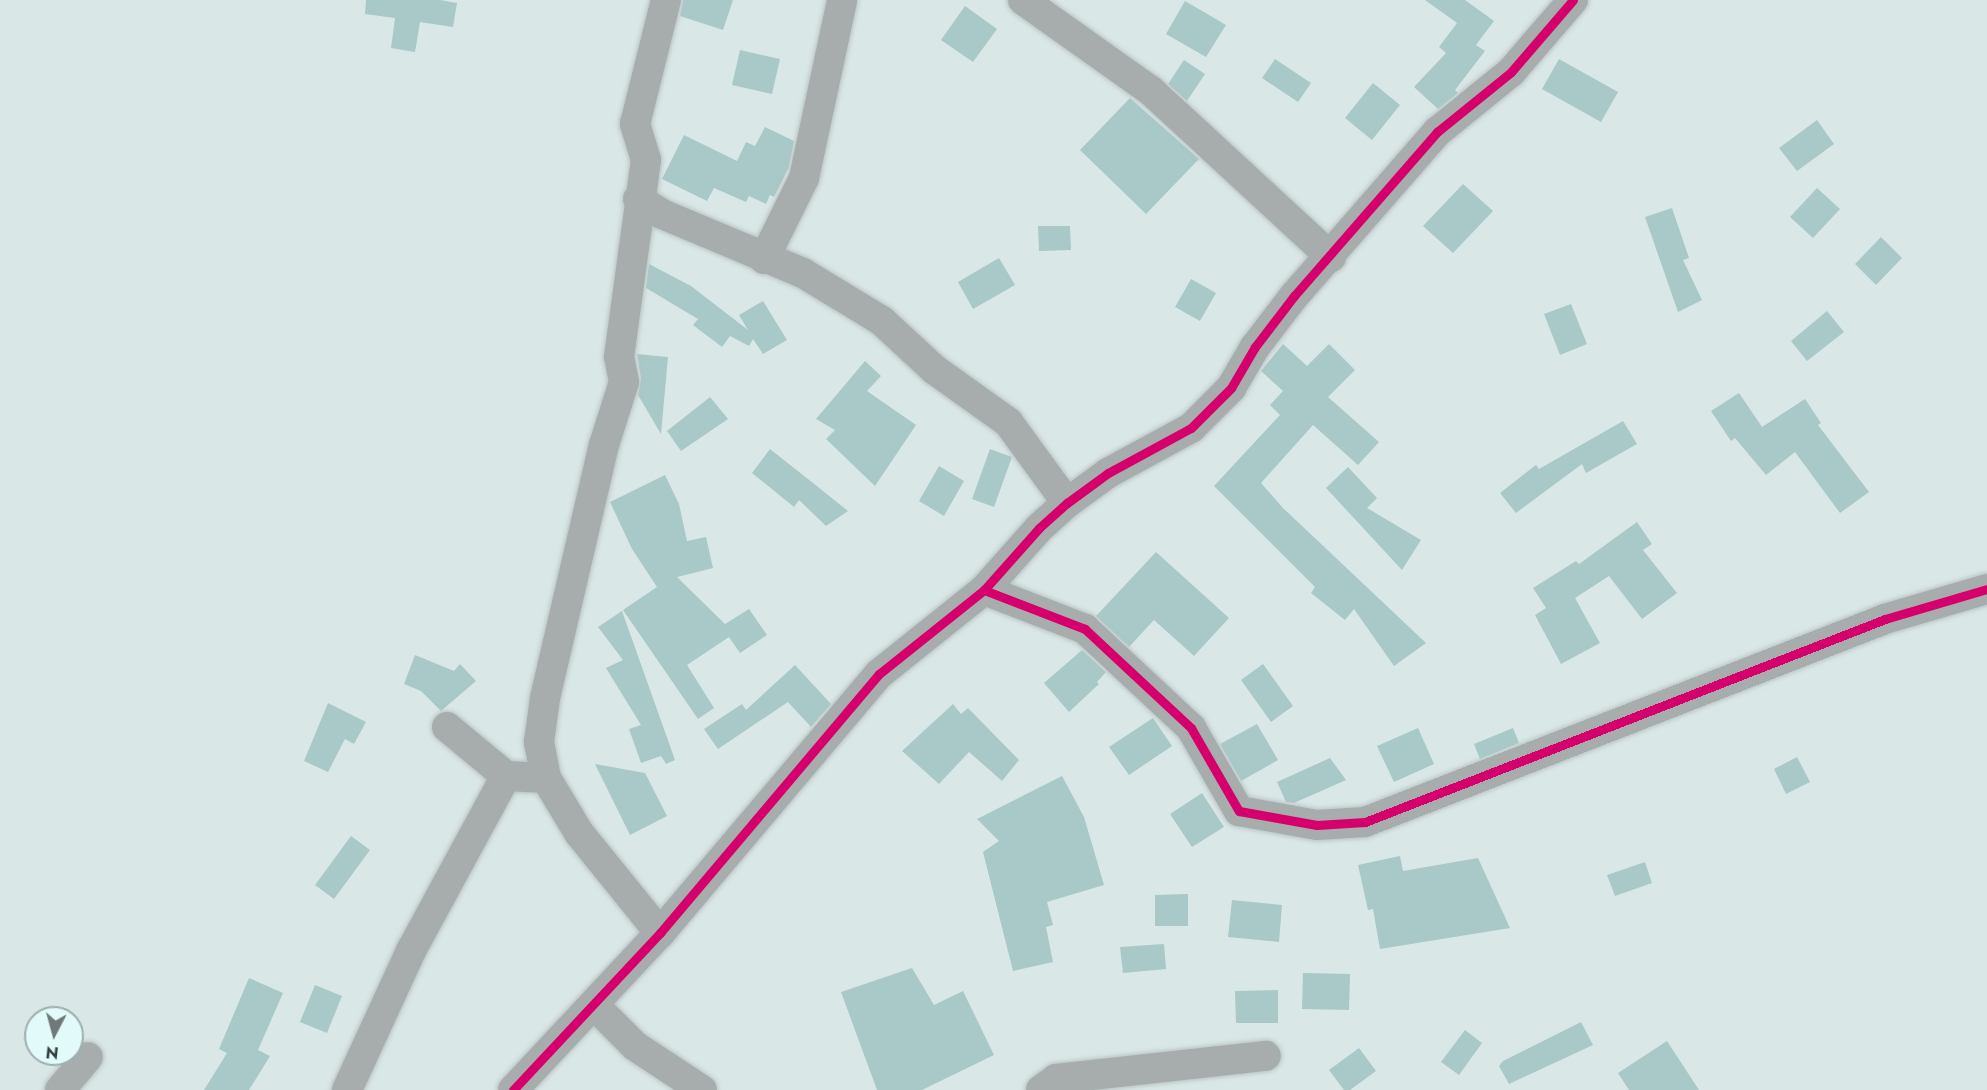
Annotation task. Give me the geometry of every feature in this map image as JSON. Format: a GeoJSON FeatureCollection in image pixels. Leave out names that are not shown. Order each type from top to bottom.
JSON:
{"type":"FeatureCollection","features":[{"type":"Feature","properties":{"kind":"street"},"geometry":{"type":"LineString","coordinates":[[660,933],[579,833],[546,778],[539,742],[545,698],[604,445],[624,382],[619,357],[638,199],[646,160],[635,124],[666,0]]}},
{"type":"Feature","properties":{"kind":"street"},"geometry":{"type":"LineString","coordinates":[[764,259],[804,178],[842,0]]}},
{"type":"Feature","properties":{"kind":"street"},"geometry":{"type":"LineString","coordinates":[[1023,0],[1151,91],[1331,257]]}},
{"type":"Feature","properties":{"kind":"street"},"geometry":{"type":"LineString","coordinates":[[513,1090],[660,933],[879,674],[984,590],[1039,528],[1067,503],[1115,469],[1191,428],[1231,388],[1255,346],[1294,296],[1331,257],[1437,132],[1512,72],[1573,0]]}},
{"type":"Feature","properties":{"kind":"street"},"geometry":{"type":"LineString","coordinates":[[638,199],[662,214],[764,259],[803,273],[882,321],[935,370],[1008,422],[1067,503]]}},
{"type":"Feature","properties":{"kind":"street"},"geometry":{"type":"LineString","coordinates":[[984,590],[1085,629],[1191,728],[1239,811],[1317,825],[1365,822],[1885,619],[1987,589]]}},
{"type":"Feature","properties":{"kind":"street"},"geometry":{"type":"LineString","coordinates":[[447,727],[506,776],[546,778]]}},
{"type":"Feature","properties":{"kind":"street"},"geometry":{"type":"LineString","coordinates":[[347,1090],[412,949],[506,776]]}},
{"type":"Feature","properties":{"kind":"street"},"geometry":{"type":"LineString","coordinates":[[594,1005],[635,1046],[702,1090]]}},
{"type":"Feature","properties":{"kind":"street"},"geometry":{"type":"LineString","coordinates":[[1041,1090],[1056,1078],[1266,1056]]}},
{"type":"Feature","properties":{"kind":"street"},"geometry":{"type":"LineString","coordinates":[[60,1090],[88,1057]]}},
{"type":"Feature","properties":{"kind":"building"},"geometry":{"type":"Polygon","coordinates":[[[366,0],[440,0],[457,3],[453,27],[420,22],[415,52],[391,48],[395,18],[365,14],[366,0]]]}},
{"type":"Feature","properties":{"kind":"building"},"geometry":{"type":"Polygon","coordinates":[[[683,0],[733,0],[723,30],[680,16],[683,0]]]}},
{"type":"Feature","properties":{"kind":"building"},"geometry":{"type":"Polygon","coordinates":[[[1425,0],[1465,0],[1494,21],[1476,45],[1485,51],[1455,90],[1458,93],[1438,109],[1414,87],[1446,53],[1439,47],[1457,23],[1425,0]]]}},
{"type":"Feature","properties":{"kind":"building"},"geometry":{"type":"Polygon","coordinates":[[[1185,1],[1226,25],[1206,57],[1166,34],[1185,1]]]}},
{"type":"Feature","properties":{"kind":"building"},"geometry":{"type":"Polygon","coordinates":[[[965,6],[997,29],[973,62],[941,40],[965,6]]]}},
{"type":"Feature","properties":{"kind":"building"},"geometry":{"type":"Polygon","coordinates":[[[740,50],[780,59],[772,94],[732,85],[740,50]]]}},
{"type":"Feature","properties":{"kind":"building"},"geometry":{"type":"Polygon","coordinates":[[[1275,59],[1311,83],[1298,102],[1262,78],[1275,59]]]}},
{"type":"Feature","properties":{"kind":"building"},"geometry":{"type":"Polygon","coordinates":[[[1559,59],[1618,92],[1601,122],[1542,89],[1559,59]]]}},
{"type":"Feature","properties":{"kind":"building"},"geometry":{"type":"Polygon","coordinates":[[[1184,60],[1205,74],[1187,101],[1168,84],[1184,60]]]}},
{"type":"Feature","properties":{"kind":"building"},"geometry":{"type":"Polygon","coordinates":[[[1373,83],[1400,105],[1372,140],[1345,118],[1373,83]]]}},
{"type":"Feature","properties":{"kind":"building"},"geometry":{"type":"Polygon","coordinates":[[[1130,98],[1199,159],[1146,214],[1080,150],[1130,98]]]}},
{"type":"Feature","properties":{"kind":"building"},"geometry":{"type":"Polygon","coordinates":[[[1817,120],[1834,144],[1797,171],[1779,148],[1817,120]]]}},
{"type":"Feature","properties":{"kind":"building"},"geometry":{"type":"Polygon","coordinates":[[[765,127],[794,141],[789,167],[774,197],[770,195],[766,204],[749,196],[746,202],[714,188],[707,201],[662,179],[684,135],[737,161],[746,142],[755,146],[765,127]]]}},
{"type":"Feature","properties":{"kind":"building"},"geometry":{"type":"Polygon","coordinates":[[[1463,184],[1493,211],[1453,253],[1423,226],[1463,184]]]}},
{"type":"Feature","properties":{"kind":"building"},"geometry":{"type":"Polygon","coordinates":[[[1817,188],[1840,209],[1813,238],[1790,217],[1817,188]]]}},
{"type":"Feature","properties":{"kind":"building"},"geometry":{"type":"Polygon","coordinates":[[[1672,208],[1689,258],[1683,260],[1702,300],[1678,312],[1645,217],[1672,208]]]}},
{"type":"Feature","properties":{"kind":"building"},"geometry":{"type":"Polygon","coordinates":[[[1038,226],[1070,226],[1071,250],[1039,251],[1038,226]]]}},
{"type":"Feature","properties":{"kind":"building"},"geometry":{"type":"Polygon","coordinates":[[[1881,237],[1902,258],[1876,285],[1855,264],[1881,237]]]}},
{"type":"Feature","properties":{"kind":"building"},"geometry":{"type":"Polygon","coordinates":[[[999,258],[1015,285],[973,309],[958,282],[999,258]]]}},
{"type":"Feature","properties":{"kind":"building"},"geometry":{"type":"Polygon","coordinates":[[[649,264],[691,286],[748,330],[739,315],[763,301],[787,340],[763,354],[753,339],[749,346],[730,336],[722,347],[693,325],[698,319],[646,288],[649,264]]]}},
{"type":"Feature","properties":{"kind":"building"},"geometry":{"type":"Polygon","coordinates":[[[1191,279],[1216,293],[1200,321],[1175,307],[1191,279]]]}},
{"type":"Feature","properties":{"kind":"building"},"geometry":{"type":"Polygon","coordinates":[[[1571,304],[1587,344],[1560,355],[1544,314],[1571,304]]]}},
{"type":"Feature","properties":{"kind":"building"},"geometry":{"type":"Polygon","coordinates":[[[1827,311],[1844,332],[1807,361],[1791,341],[1827,311]]]}},
{"type":"Feature","properties":{"kind":"building"},"geometry":{"type":"Polygon","coordinates":[[[1283,344],[1307,366],[1329,344],[1355,370],[1328,397],[1379,442],[1358,465],[1313,425],[1261,483],[1283,508],[1426,643],[1394,666],[1354,609],[1345,620],[1311,593],[1315,587],[1214,486],[1280,415],[1270,405],[1283,391],[1261,371],[1283,344]]]}},
{"type":"Feature","properties":{"kind":"building"},"geometry":{"type":"Polygon","coordinates":[[[637,354],[668,357],[661,434],[638,395],[641,379],[637,354]]]}},
{"type":"Feature","properties":{"kind":"building"},"geometry":{"type":"Polygon","coordinates":[[[865,361],[881,376],[867,391],[916,425],[875,486],[826,439],[835,430],[816,419],[865,361]]]}},
{"type":"Feature","properties":{"kind":"building"},"geometry":{"type":"Polygon","coordinates":[[[1739,393],[1762,427],[1805,399],[1821,423],[1818,425],[1869,492],[1840,513],[1795,452],[1766,475],[1735,438],[1731,441],[1711,411],[1739,393]]]}},
{"type":"Feature","properties":{"kind":"building"},"geometry":{"type":"Polygon","coordinates":[[[710,397],[728,419],[681,451],[667,431],[710,397]]]}},
{"type":"Feature","properties":{"kind":"building"},"geometry":{"type":"Polygon","coordinates":[[[1623,421],[1637,444],[1586,473],[1582,464],[1516,513],[1500,493],[1536,465],[1539,469],[1623,421]]]}},
{"type":"Feature","properties":{"kind":"building"},"geometry":{"type":"Polygon","coordinates":[[[770,449],[848,511],[826,526],[799,500],[794,507],[752,473],[770,449]]]}},
{"type":"Feature","properties":{"kind":"building"},"geometry":{"type":"Polygon","coordinates":[[[990,449],[1012,457],[994,507],[972,499],[990,449]]]}},
{"type":"Feature","properties":{"kind":"building"},"geometry":{"type":"Polygon","coordinates":[[[939,466],[964,481],[944,516],[919,501],[939,466]]]}},
{"type":"Feature","properties":{"kind":"building"},"geometry":{"type":"Polygon","coordinates":[[[1348,467],[1377,498],[1367,508],[1421,540],[1402,570],[1326,488],[1348,467]]]}},
{"type":"Feature","properties":{"kind":"building"},"geometry":{"type":"Polygon","coordinates":[[[665,475],[679,504],[687,541],[706,537],[713,568],[677,577],[725,624],[749,609],[767,635],[740,653],[729,637],[687,665],[714,708],[698,719],[623,610],[657,587],[632,549],[610,502],[665,475]]]}},
{"type":"Feature","properties":{"kind":"building"},"geometry":{"type":"Polygon","coordinates":[[[1637,522],[1652,544],[1643,550],[1677,593],[1642,619],[1609,576],[1575,598],[1600,643],[1561,664],[1535,615],[1546,608],[1533,588],[1576,561],[1579,564],[1637,522]]]}},
{"type":"Feature","properties":{"kind":"building"},"geometry":{"type":"Polygon","coordinates":[[[1156,552],[1229,618],[1194,656],[1154,620],[1129,647],[1096,616],[1156,552]]]}},
{"type":"Feature","properties":{"kind":"building"},"geometry":{"type":"Polygon","coordinates":[[[622,611],[675,760],[666,764],[661,756],[641,763],[629,729],[641,725],[606,668],[623,660],[598,627],[622,611]]]}},
{"type":"Feature","properties":{"kind":"building"},"geometry":{"type":"Polygon","coordinates":[[[1082,650],[1106,672],[1097,682],[1099,684],[1069,712],[1044,683],[1082,650]]]}},
{"type":"Feature","properties":{"kind":"building"},"geometry":{"type":"Polygon","coordinates":[[[415,655],[454,671],[460,664],[476,681],[441,711],[421,691],[404,684],[415,655]]]}},
{"type":"Feature","properties":{"kind":"building"},"geometry":{"type":"Polygon","coordinates":[[[1263,664],[1293,706],[1271,722],[1241,680],[1263,664]]]}},
{"type":"Feature","properties":{"kind":"building"},"geometry":{"type":"Polygon","coordinates":[[[795,665],[831,704],[811,727],[788,702],[718,749],[704,729],[742,704],[746,710],[795,665]]]}},
{"type":"Feature","properties":{"kind":"building"},"geometry":{"type":"Polygon","coordinates":[[[328,703],[366,722],[354,744],[345,739],[328,772],[304,761],[328,703]]]}},
{"type":"Feature","properties":{"kind":"building"},"geometry":{"type":"Polygon","coordinates":[[[953,704],[961,714],[968,708],[1019,760],[1002,781],[969,752],[939,784],[902,751],[953,704]]]}},
{"type":"Feature","properties":{"kind":"building"},"geometry":{"type":"Polygon","coordinates":[[[1153,718],[1172,746],[1129,775],[1109,747],[1153,718]]]}},
{"type":"Feature","properties":{"kind":"building"},"geometry":{"type":"Polygon","coordinates":[[[1257,724],[1278,760],[1241,781],[1220,744],[1257,724]]]}},
{"type":"Feature","properties":{"kind":"building"},"geometry":{"type":"Polygon","coordinates":[[[1418,728],[1434,764],[1394,782],[1377,746],[1418,728]]]}},
{"type":"Feature","properties":{"kind":"building"},"geometry":{"type":"Polygon","coordinates":[[[1513,728],[1519,743],[1480,759],[1474,744],[1513,728]]]}},
{"type":"Feature","properties":{"kind":"building"},"geometry":{"type":"Polygon","coordinates":[[[1797,757],[1810,782],[1786,794],[1774,769],[1797,757]]]}},
{"type":"Feature","properties":{"kind":"building"},"geometry":{"type":"Polygon","coordinates":[[[1330,758],[1346,780],[1294,803],[1286,802],[1277,782],[1330,758]]]}},
{"type":"Feature","properties":{"kind":"building"},"geometry":{"type":"Polygon","coordinates":[[[595,764],[645,773],[667,816],[630,835],[595,764]]]}},
{"type":"Feature","properties":{"kind":"building"},"geometry":{"type":"Polygon","coordinates":[[[1062,776],[1084,817],[1104,885],[1047,902],[1053,925],[1046,927],[1053,962],[1013,971],[983,852],[999,841],[977,819],[1062,776]]]}},
{"type":"Feature","properties":{"kind":"building"},"geometry":{"type":"Polygon","coordinates":[[[1202,793],[1224,827],[1192,847],[1170,814],[1202,793]]]}},
{"type":"Feature","properties":{"kind":"building"},"geometry":{"type":"Polygon","coordinates":[[[351,836],[370,850],[334,899],[315,885],[351,836]]]}},
{"type":"Feature","properties":{"kind":"building"},"geometry":{"type":"Polygon","coordinates":[[[1400,856],[1403,871],[1478,858],[1510,928],[1380,949],[1373,909],[1368,910],[1358,865],[1400,856]]]}},
{"type":"Feature","properties":{"kind":"building"},"geometry":{"type":"Polygon","coordinates":[[[1645,862],[1652,883],[1615,896],[1607,875],[1645,862]]]}},
{"type":"Feature","properties":{"kind":"building"},"geometry":{"type":"Polygon","coordinates":[[[1188,894],[1188,926],[1155,926],[1155,895],[1188,894]]]}},
{"type":"Feature","properties":{"kind":"building"},"geometry":{"type":"Polygon","coordinates":[[[1232,900],[1282,905],[1279,942],[1228,937],[1232,900]]]}},
{"type":"Feature","properties":{"kind":"building"},"geometry":{"type":"Polygon","coordinates":[[[1164,944],[1166,969],[1123,973],[1120,947],[1164,944]]]}},
{"type":"Feature","properties":{"kind":"building"},"geometry":{"type":"Polygon","coordinates":[[[912,968],[934,1005],[963,991],[994,1055],[922,1090],[877,1090],[841,992],[912,968]]]}},
{"type":"Feature","properties":{"kind":"building"},"geometry":{"type":"Polygon","coordinates":[[[1303,973],[1350,974],[1349,1010],[1302,1009],[1303,973]]]}},
{"type":"Feature","properties":{"kind":"building"},"geometry":{"type":"Polygon","coordinates":[[[249,978],[283,993],[258,1050],[270,1056],[249,1090],[204,1090],[227,1053],[219,1049],[249,978]]]}},
{"type":"Feature","properties":{"kind":"building"},"geometry":{"type":"Polygon","coordinates":[[[315,985],[342,996],[327,1033],[300,1022],[315,985]]]}},
{"type":"Feature","properties":{"kind":"building"},"geometry":{"type":"Polygon","coordinates":[[[1278,990],[1278,1023],[1236,1023],[1235,991],[1278,990]]]}},
{"type":"Feature","properties":{"kind":"building"},"geometry":{"type":"Polygon","coordinates":[[[1581,1022],[1593,1045],[1509,1084],[1499,1066],[1503,1061],[1581,1022]]]}},
{"type":"Feature","properties":{"kind":"building"},"geometry":{"type":"Polygon","coordinates":[[[1465,1030],[1482,1043],[1459,1075],[1441,1062],[1465,1030]]]}},
{"type":"Feature","properties":{"kind":"building"},"geometry":{"type":"Polygon","coordinates":[[[1667,1041],[1699,1090],[1629,1090],[1618,1073],[1667,1041]]]}},
{"type":"Feature","properties":{"kind":"building"},"geometry":{"type":"Polygon","coordinates":[[[1359,1048],[1376,1071],[1350,1090],[1344,1090],[1329,1070],[1359,1048]]]}},
{"type":"Feature","properties":{"kind":"cycle path"},"geometry":{"type":"LineString","coordinates":[[513,1090],[660,933],[879,674],[984,590],[1039,528],[1067,503],[1108,473],[1191,428],[1231,388],[1255,347],[1294,296],[1437,132],[1511,72],[1573,0]]}},
{"type":"Feature","properties":{"kind":"cycle path"},"geometry":{"type":"LineString","coordinates":[[984,590],[1085,629],[1191,728],[1239,811],[1317,825],[1365,822],[1885,619],[1987,589]]}}]}
